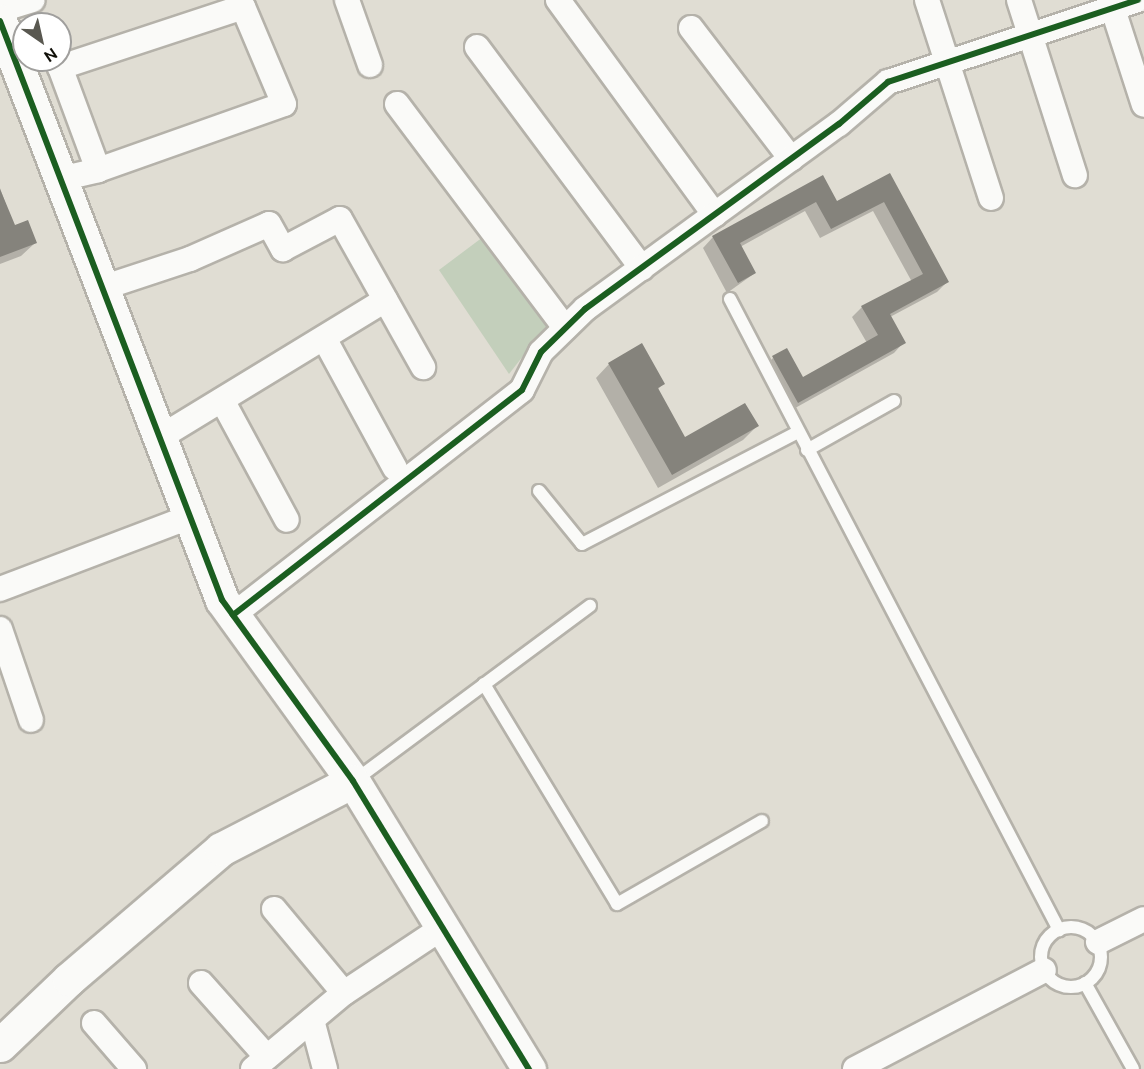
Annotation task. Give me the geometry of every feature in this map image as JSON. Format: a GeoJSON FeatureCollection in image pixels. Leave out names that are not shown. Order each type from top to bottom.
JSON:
{"type":"FeatureCollection","features":[{"type":"Feature","properties":{"kind":"street"},"geometry":{"type":"LineString","coordinates":[[0,10],[32,0]]}},
{"type":"Feature","properties":{"kind":"street"},"geometry":{"type":"LineString","coordinates":[[347,0],[370,65]]}},
{"type":"Feature","properties":{"kind":"street"},"geometry":{"type":"LineString","coordinates":[[558,0],[715,215]]}},
{"type":"Feature","properties":{"kind":"street"},"geometry":{"type":"LineString","coordinates":[[927,0],[991,198]]}},
{"type":"Feature","properties":{"kind":"street"},"geometry":{"type":"LineString","coordinates":[[1019,0],[1075,175]]}},
{"type":"Feature","properties":{"kind":"street"},"geometry":{"type":"LineString","coordinates":[[233,615],[522,390],[541,352],[565,328],[642,268],[791,159],[888,82],[1111,4],[1138,0]]}},
{"type":"Feature","properties":{"kind":"street"},"geometry":{"type":"LineString","coordinates":[[1111,4],[1144,105]]}},
{"type":"Feature","properties":{"kind":"street"},"geometry":{"type":"LineString","coordinates":[[60,179],[98,170],[284,104],[243,7],[72,63]]}},
{"type":"Feature","properties":{"kind":"street"},"geometry":{"type":"LineString","coordinates":[[0,21],[222,600],[353,781],[529,1069]]}},
{"type":"Feature","properties":{"kind":"street"},"geometry":{"type":"LineString","coordinates":[[691,28],[791,159]]}},
{"type":"Feature","properties":{"kind":"street"},"geometry":{"type":"LineString","coordinates":[[477,46],[642,268]]}},
{"type":"Feature","properties":{"kind":"street"},"geometry":{"type":"LineString","coordinates":[[22,79],[44,72]]}},
{"type":"Feature","properties":{"kind":"street"},"geometry":{"type":"LineString","coordinates":[[62,72],[98,170]]}},
{"type":"Feature","properties":{"kind":"street"},"geometry":{"type":"LineString","coordinates":[[397,104],[565,328]]}},
{"type":"Feature","properties":{"kind":"street"},"geometry":{"type":"LineString","coordinates":[[102,288],[190,259],[269,224],[283,249],[340,219],[423,367]]}},
{"type":"Feature","properties":{"kind":"street"},"geometry":{"type":"LineString","coordinates":[[159,438],[386,300]]}},
{"type":"Feature","properties":{"kind":"street"},"geometry":{"type":"LineString","coordinates":[[324,338],[394,468]]}},
{"type":"Feature","properties":{"kind":"street"},"geometry":{"type":"LineString","coordinates":[[222,400],[287,520]]}},
{"type":"Feature","properties":{"kind":"street"},"geometry":{"type":"LineString","coordinates":[[0,589],[190,517]]}},
{"type":"Feature","properties":{"kind":"street"},"geometry":{"type":"LineString","coordinates":[[0,629],[31,720]]}},
{"type":"Feature","properties":{"kind":"street"},"geometry":{"type":"LineString","coordinates":[[0,1045],[69,978],[221,849],[353,781]]}},
{"type":"Feature","properties":{"kind":"street"},"geometry":{"type":"LineString","coordinates":[[274,909],[344,993]]}},
{"type":"Feature","properties":{"kind":"street"},"geometry":{"type":"LineString","coordinates":[[1098,942],[1144,919]]}},
{"type":"Feature","properties":{"kind":"street"},"geometry":{"type":"LineString","coordinates":[[201,984],[260,1063],[344,993],[442,928]]}},
{"type":"Feature","properties":{"kind":"street"},"geometry":{"type":"LineString","coordinates":[[855,1069],[1044,970]]}},
{"type":"Feature","properties":{"kind":"street"},"geometry":{"type":"LineString","coordinates":[[312,1020],[325,1069]]}},
{"type":"Feature","properties":{"kind":"street"},"geometry":{"type":"LineString","coordinates":[[94,1023],[134,1069]]}},
{"type":"Feature","properties":{"kind":"lane"},"geometry":{"type":"LineString","coordinates":[[730,299],[1059,930]]}},
{"type":"Feature","properties":{"kind":"lane"},"geometry":{"type":"LineString","coordinates":[[807,450],[894,401]]}},
{"type":"Feature","properties":{"kind":"lane"},"geometry":{"type":"LineString","coordinates":[[539,491],[582,544],[798,432]]}},
{"type":"Feature","properties":{"kind":"lane"},"geometry":{"type":"LineString","coordinates":[[353,781],[590,606]]}},
{"type":"Feature","properties":{"kind":"lane"},"geometry":{"type":"LineString","coordinates":[[484,684],[618,904],[762,821]]}},
{"type":"Feature","properties":{"kind":"lane"},"geometry":{"type":"LineString","coordinates":[[1083,929],[1098,942],[1101,961],[1085,983],[1076,986],[1058,984],[1044,970],[1042,950],[1046,940],[1059,930],[1083,929]]}},
{"type":"Feature","properties":{"kind":"lane"},"geometry":{"type":"LineString","coordinates":[[1085,983],[1133,1069]]}},
{"type":"Feature","properties":{"kind":"green space"},"geometry":{"type":"Polygon","coordinates":[[[483,237],[548,324],[509,374],[439,270],[483,237]]]}},
{"type":"Feature","properties":{"kind":"building"},"geometry":{"type":"Polygon","coordinates":[[[890,173],[949,282],[890,314],[906,343],[798,403],[772,356],[787,348],[803,377],[878,335],[861,306],[923,274],[884,202],[831,229],[816,202],[740,243],[756,273],[738,283],[712,236],[823,175],[837,201],[890,173]]]}},
{"type":"Feature","properties":{"kind":"building"},"geometry":{"type":"Polygon","coordinates":[[[0,189],[15,225],[28,220],[37,243],[0,257],[0,189]]]}},
{"type":"Feature","properties":{"kind":"building"},"geometry":{"type":"Polygon","coordinates":[[[642,343],[665,384],[658,388],[685,437],[745,403],[759,426],[672,475],[608,363],[642,343]]]}},
{"type":"Feature","properties":{"kind":"cycle path"},"geometry":{"type":"LineString","coordinates":[[233,615],[522,390],[541,352],[585,309],[839,124],[888,82],[1138,0]]}},
{"type":"Feature","properties":{"kind":"cycle path"},"geometry":{"type":"LineString","coordinates":[[0,21],[222,600],[353,781],[529,1069]]}}]}
